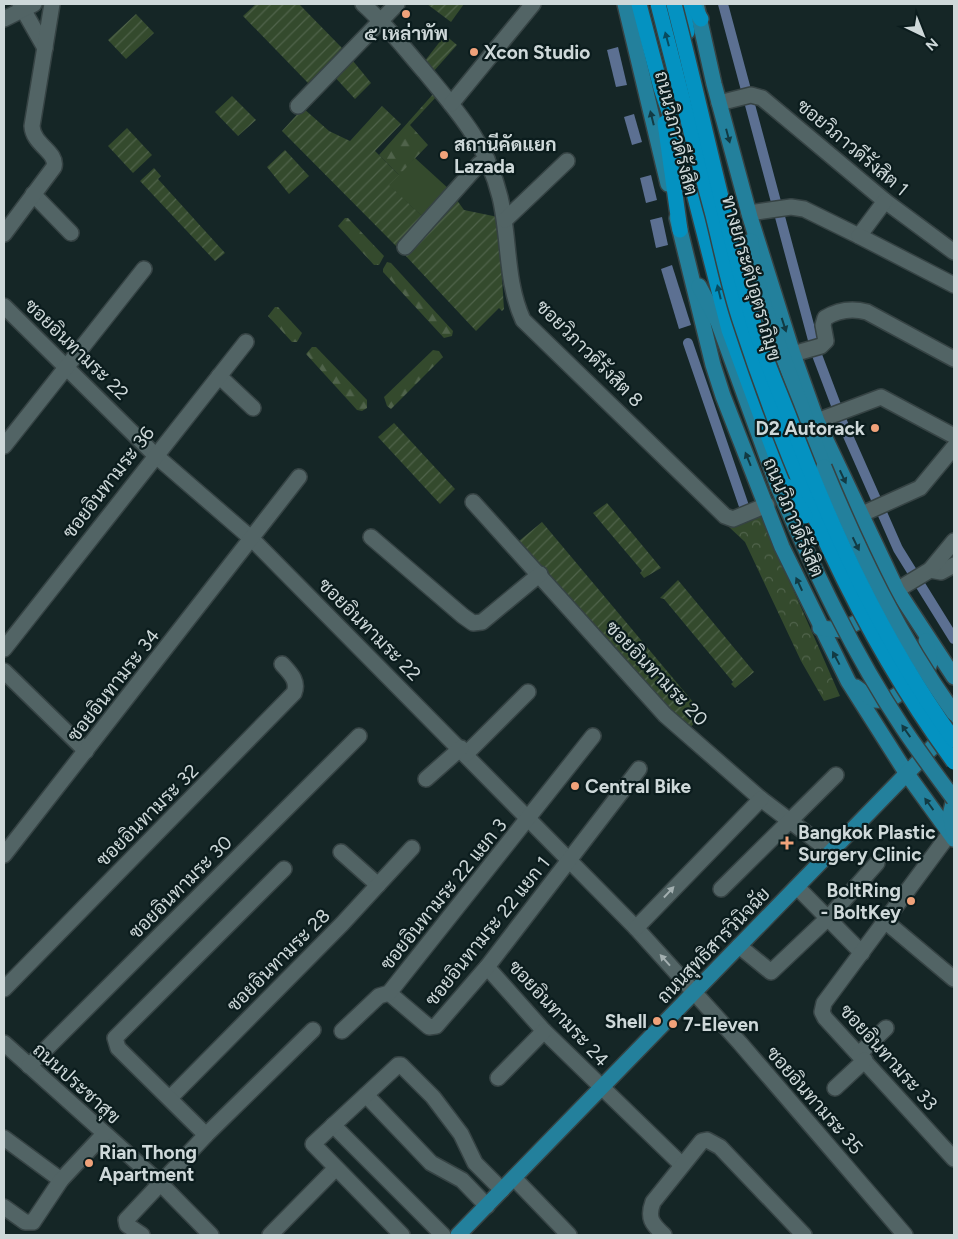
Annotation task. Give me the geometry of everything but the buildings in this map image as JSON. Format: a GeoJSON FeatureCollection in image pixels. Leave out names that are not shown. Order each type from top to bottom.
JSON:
{"type":"FeatureCollection","features":[{"type":"Feature","properties":{"kind":"highway","name":"ถนนวิภาวดีรังสิต"},"geometry":{"type":"LineString","coordinates":[[639,4],[660,88],[686,162],[729,330],[782,487],[828,557],[868,637],[915,715],[954,769]]}},
{"type":"Feature","properties":{"kind":"highway","name":"ทางยกระดับอุตราภิมุข"},"geometry":{"type":"LineString","coordinates":[[658,4],[740,322],[798,479],[831,556],[872,636],[920,716],[954,762]]}},
{"type":"Feature","properties":{"kind":"highway","name":"ทางยกระดับอุตราภิมุข"},"geometry":{"type":"LineString","coordinates":[[674,4],[752,320],[810,474],[843,551],[883,627],[930,707],[954,740]]}},
{"type":"Feature","properties":{"kind":"highway","name":"ถนนวิภาวดีรังสิต"},"geometry":{"type":"LineString","coordinates":[[682,4],[707,150],[748,319],[806,474],[839,551],[879,629],[926,707],[954,746]]}},
{"type":"Feature","properties":{"kind":"highway"},"geometry":{"type":"LineString","coordinates":[[692,4],[701,19]]}},
{"type":"Feature","properties":{"kind":"highway"},"geometry":{"type":"LineString","coordinates":[[660,88],[680,230]]}},
{"type":"Feature","properties":{"kind":"main road","name":"ถนนวิภาวดีรังสิต"},"geometry":{"type":"LineString","coordinates":[[625,4],[688,267],[722,396],[782,547],[820,628],[848,681],[907,774],[953,835]]}},
{"type":"Feature","properties":{"kind":"main road"},"geometry":{"type":"LineString","coordinates":[[696,4],[719,102],[750,215],[793,354],[817,421],[866,513],[910,580],[925,635],[930,663],[924,677],[888,701],[874,700],[848,681]]}},
{"type":"Feature","properties":{"kind":"main road"},"geometry":{"type":"LineString","coordinates":[[750,215],[752,263],[765,308],[824,466],[856,544],[896,619],[954,713]]}},
{"type":"Feature","properties":{"kind":"main road"},"geometry":{"type":"LineString","coordinates":[[688,267],[718,322],[812,565],[854,646],[902,727],[954,799],[950,815],[953,835]]}},
{"type":"Feature","properties":{"kind":"main road"},"geometry":{"type":"LineString","coordinates":[[820,628],[842,630],[887,606],[910,580]]}},
{"type":"Feature","properties":{"kind":"main road"},"geometry":{"type":"LineString","coordinates":[[925,635],[954,678]]}},
{"type":"Feature","properties":{"kind":"main road","name":"ถนนสุทธิสารวินิจฉัย"},"geometry":{"type":"LineString","coordinates":[[458,1235],[954,725]]}},
{"type":"Feature","properties":{"kind":"street"},"geometry":{"type":"LineString","coordinates":[[4,234],[54,167],[55,162],[52,156],[37,142],[32,132],[52,4]]}},
{"type":"Feature","properties":{"kind":"street","name":"ซอยวิภาวดีรังสิต 8"},"geometry":{"type":"LineString","coordinates":[[363,4],[380,19],[469,126],[487,159],[499,194],[505,220],[514,300],[523,320],[725,516],[733,519],[766,504]]}},
{"type":"Feature","properties":{"kind":"street"},"geometry":{"type":"LineString","coordinates":[[298,106],[396,4]]}},
{"type":"Feature","properties":{"kind":"street"},"geometry":{"type":"LineString","coordinates":[[451,104],[534,4]]}},
{"type":"Feature","properties":{"kind":"street"},"geometry":{"type":"LineString","coordinates":[[4,19],[26,6],[45,48]]}},
{"type":"Feature","properties":{"kind":"street","name":"ซอยวิภาวดีรังสิต 1"},"geometry":{"type":"LineString","coordinates":[[719,102],[751,95],[762,98],[885,201],[954,252]]}},
{"type":"Feature","properties":{"kind":"street"},"geometry":{"type":"LineString","coordinates":[[405,247],[479,164],[487,159]]}},
{"type":"Feature","properties":{"kind":"street"},"geometry":{"type":"LineString","coordinates":[[505,220],[567,161]]}},
{"type":"Feature","properties":{"kind":"street"},"geometry":{"type":"LineString","coordinates":[[33,194],[71,233]]}},
{"type":"Feature","properties":{"kind":"street"},"geometry":{"type":"LineString","coordinates":[[859,236],[885,201]]}},
{"type":"Feature","properties":{"kind":"street"},"geometry":{"type":"LineString","coordinates":[[750,215],[790,207],[804,209],[954,285]]}},
{"type":"Feature","properties":{"kind":"street"},"geometry":{"type":"LineString","coordinates":[[4,446],[144,269]]}},
{"type":"Feature","properties":{"kind":"street","name":"ซอยอินทามระ 22"},"geometry":{"type":"LineString","coordinates":[[4,306],[68,367],[155,455],[252,539],[464,751],[636,928],[694,993]]}},
{"type":"Feature","properties":{"kind":"street"},"geometry":{"type":"LineString","coordinates":[[793,354],[815,348],[827,337],[823,325],[824,318],[831,314],[856,309],[867,312],[954,359]]}},
{"type":"Feature","properties":{"kind":"street","name":"ซอยอินทามระ 36"},"geometry":{"type":"LineString","coordinates":[[4,649],[155,455],[246,342]]}},
{"type":"Feature","properties":{"kind":"street"},"geometry":{"type":"LineString","coordinates":[[219,376],[252,408]]}},
{"type":"Feature","properties":{"kind":"street"},"geometry":{"type":"LineString","coordinates":[[817,421],[881,397],[954,436]]}},
{"type":"Feature","properties":{"kind":"street"},"geometry":{"type":"LineString","coordinates":[[866,513],[920,488],[954,447]]}},
{"type":"Feature","properties":{"kind":"street","name":"ซอยอินทามระ 34"},"geometry":{"type":"LineString","coordinates":[[4,855],[299,477]]}},
{"type":"Feature","properties":{"kind":"street","name":"ซอยอินทามระ 20"},"geometry":{"type":"LineString","coordinates":[[473,502],[540,574],[665,715],[760,799],[831,852]]}},
{"type":"Feature","properties":{"kind":"street"},"geometry":{"type":"LineString","coordinates":[[372,537],[473,623],[482,622],[540,574]]}},
{"type":"Feature","properties":{"kind":"street"},"geometry":{"type":"LineString","coordinates":[[910,580],[954,540]]}},
{"type":"Feature","properties":{"kind":"street"},"geometry":{"type":"LineString","coordinates":[[910,580],[941,572],[954,566]]}},
{"type":"Feature","properties":{"kind":"street","name":"ซอยอินทามระ 32"},"geometry":{"type":"LineString","coordinates":[[4,988],[294,693],[297,687],[295,678],[282,664]]}},
{"type":"Feature","properties":{"kind":"street"},"geometry":{"type":"LineString","coordinates":[[4,671],[86,751]]}},
{"type":"Feature","properties":{"kind":"street"},"geometry":{"type":"LineString","coordinates":[[426,779],[464,751],[528,692]]}},
{"type":"Feature","properties":{"kind":"street","name":"ซอยอินทามระ 30"},"geometry":{"type":"LineString","coordinates":[[29,1066],[359,736]]}},
{"type":"Feature","properties":{"kind":"street","name":"ซอยอินทามระ 22 แยก 3"},"geometry":{"type":"LineString","coordinates":[[342,1031],[379,996],[389,993],[594,736]]}},
{"type":"Feature","properties":{"kind":"street","name":"ซอยอินทามระ 22 แยก 1"},"geometry":{"type":"LineString","coordinates":[[389,993],[429,1027],[433,1028],[487,966],[639,769]]}},
{"type":"Feature","properties":{"kind":"street"},"geometry":{"type":"LineString","coordinates":[[721,889],[836,775]]}},
{"type":"Feature","properties":{"kind":"street"},"geometry":{"type":"LineString","coordinates":[[636,928],[760,799]]}},
{"type":"Feature","properties":{"kind":"street","name":"ซอยอินทามระ 33"},"geometry":{"type":"LineString","coordinates":[[953,835],[885,921],[824,1003],[822,1012],[825,1018],[954,1159]]}},
{"type":"Feature","properties":{"kind":"street","name":"ซอยอินทามระ 28"},"geometry":{"type":"LineString","coordinates":[[170,1098],[342,924],[412,848]]}},
{"type":"Feature","properties":{"kind":"street"},"geometry":{"type":"LineString","coordinates":[[340,852],[378,885]]}},
{"type":"Feature","properties":{"kind":"street"},"geometry":{"type":"LineString","coordinates":[[739,946],[771,972],[828,918],[878,863]]}},
{"type":"Feature","properties":{"kind":"street"},"geometry":{"type":"LineString","coordinates":[[206,1135],[118,1048],[115,1038],[284,869]]}},
{"type":"Feature","properties":{"kind":"street"},"geometry":{"type":"LineString","coordinates":[[797,887],[862,953]]}},
{"type":"Feature","properties":{"kind":"street"},"geometry":{"type":"LineString","coordinates":[[885,921],[954,979]]}},
{"type":"Feature","properties":{"kind":"street","name":"ซอยอินทามระ 24"},"geometry":{"type":"LineString","coordinates":[[487,966],[544,1031],[682,1165]]}},
{"type":"Feature","properties":{"kind":"street","name":"ซอยอินทามระ 35"},"geometry":{"type":"LineString","coordinates":[[694,993],[905,1235]]}},
{"type":"Feature","properties":{"kind":"street"},"geometry":{"type":"LineString","coordinates":[[835,1088],[886,1028]]}},
{"type":"Feature","properties":{"kind":"street"},"geometry":{"type":"LineString","coordinates":[[142,1235],[127,1225],[126,1220],[206,1135],[313,1030]]}},
{"type":"Feature","properties":{"kind":"street"},"geometry":{"type":"LineString","coordinates":[[498,1078],[544,1031]]}},
{"type":"Feature","properties":{"kind":"street","name":"ถนนประชาสุข"},"geometry":{"type":"LineString","coordinates":[[4,1043],[160,1184],[210,1235]]}},
{"type":"Feature","properties":{"kind":"street"},"geometry":{"type":"LineString","coordinates":[[402,1235],[335,1169],[313,1144],[398,1065],[401,1065],[433,1097],[461,1134],[476,1163],[502,1190]]}},
{"type":"Feature","properties":{"kind":"street"},"geometry":{"type":"LineString","coordinates":[[366,1095],[431,1164],[462,1180],[487,1206]]}},
{"type":"Feature","properties":{"kind":"street"},"geometry":{"type":"LineString","coordinates":[[333,1125],[443,1235]]}},
{"type":"Feature","properties":{"kind":"street"},"geometry":{"type":"LineString","coordinates":[[4,1208],[25,1222],[32,1222],[61,1180],[104,1134]]}},
{"type":"Feature","properties":{"kind":"street"},"geometry":{"type":"LineString","coordinates":[[4,1138],[61,1180]]}},
{"type":"Feature","properties":{"kind":"street"},"geometry":{"type":"LineString","coordinates":[[664,1235],[652,1224],[649,1212],[653,1202],[702,1141],[713,1142],[804,1235]]}},
{"type":"Feature","properties":{"kind":"street"},"geometry":{"type":"LineString","coordinates":[[270,1235],[335,1169]]}},
{"type":"Feature","properties":{"kind":"street"},"geometry":{"type":"LineString","coordinates":[[514,1178],[569,1235]]}},
{"type":"Feature","properties":{"kind":"green space"},"geometry":{"type":"Polygon","coordinates":[[[256,4],[299,4],[342,48],[309,84],[243,16],[256,4]]]}},
{"type":"Feature","properties":{"kind":"green space"},"geometry":{"type":"Polygon","coordinates":[[[427,4],[464,4],[451,22],[427,4]]]}},
{"type":"Feature","properties":{"kind":"green space"},"geometry":{"type":"Polygon","coordinates":[[[136,14],[154,33],[126,59],[108,40],[136,14]]]}},
{"type":"Feature","properties":{"kind":"green space"},"geometry":{"type":"Polygon","coordinates":[[[445,35],[457,45],[433,72],[424,62],[445,35]]]}},
{"type":"Feature","properties":{"kind":"green space"},"geometry":{"type":"Polygon","coordinates":[[[349,56],[371,83],[355,99],[332,74],[349,56]]]}},
{"type":"Feature","properties":{"kind":"green space"},"geometry":{"type":"Polygon","coordinates":[[[434,93],[437,96],[410,125],[428,145],[399,175],[379,155],[434,93]]]}},
{"type":"Feature","properties":{"kind":"green space"},"geometry":{"type":"Polygon","coordinates":[[[232,96],[256,120],[238,136],[215,112],[232,96]]]}},
{"type":"Feature","properties":{"kind":"green space"},"geometry":{"type":"Polygon","coordinates":[[[382,106],[401,124],[375,151],[399,175],[389,185],[424,218],[398,248],[282,131],[303,108],[329,131],[350,141],[382,106]]]}},
{"type":"Feature","properties":{"kind":"green space"},"geometry":{"type":"Polygon","coordinates":[[[127,128],[152,155],[133,173],[108,146],[127,128]]]}},
{"type":"Feature","properties":{"kind":"green space"},"geometry":{"type":"Polygon","coordinates":[[[285,150],[309,176],[289,194],[267,167],[285,150]]]}},
{"type":"Feature","properties":{"kind":"green space"},"geometry":{"type":"Polygon","coordinates":[[[415,158],[450,190],[424,218],[388,185],[415,158]]]}},
{"type":"Feature","properties":{"kind":"green space"},"geometry":{"type":"Polygon","coordinates":[[[154,168],[161,176],[158,179],[225,253],[215,261],[140,181],[154,168]]]}},
{"type":"Feature","properties":{"kind":"green space"},"geometry":{"type":"Polygon","coordinates":[[[454,196],[464,210],[498,217],[504,309],[502,311],[499,308],[476,331],[404,254],[454,196]]]}},
{"type":"Feature","properties":{"kind":"green space"},"geometry":{"type":"Polygon","coordinates":[[[345,218],[348,218],[384,256],[379,265],[374,265],[338,226],[345,218]]]}},
{"type":"Feature","properties":{"kind":"green space"},"geometry":{"type":"Polygon","coordinates":[[[387,262],[391,263],[453,331],[452,336],[444,338],[383,272],[387,262]]]}},
{"type":"Feature","properties":{"kind":"green space"},"geometry":{"type":"Polygon","coordinates":[[[275,307],[278,307],[302,333],[297,342],[292,342],[268,316],[275,307]]]}},
{"type":"Feature","properties":{"kind":"green space"},"geometry":{"type":"Polygon","coordinates":[[[312,347],[316,347],[367,400],[367,408],[362,411],[357,410],[306,354],[312,347]]]}},
{"type":"Feature","properties":{"kind":"green space"},"geometry":{"type":"Polygon","coordinates":[[[433,350],[439,351],[443,357],[391,409],[387,406],[384,397],[433,350]]]}},
{"type":"Feature","properties":{"kind":"green space"},"geometry":{"type":"Polygon","coordinates":[[[394,423],[455,489],[440,504],[378,437],[394,423]]]}},
{"type":"Feature","properties":{"kind":"green space"},"geometry":{"type":"Polygon","coordinates":[[[607,503],[661,568],[644,578],[640,573],[642,571],[593,513],[607,503]]]}},
{"type":"Feature","properties":{"kind":"green space"},"geometry":{"type":"Polygon","coordinates":[[[761,516],[840,696],[824,701],[801,661],[745,542],[729,527],[761,516]]]}},
{"type":"Feature","properties":{"kind":"green space"},"geometry":{"type":"Polygon","coordinates":[[[542,522],[698,708],[698,719],[689,729],[665,708],[519,541],[542,522]]]}},
{"type":"Feature","properties":{"kind":"green space"},"geometry":{"type":"Polygon","coordinates":[[[678,580],[754,672],[735,688],[731,684],[733,682],[664,599],[660,598],[678,580]]]}},
{"type":"Feature","properties":{"kind":"water"},"geometry":{"type":"Polygon","coordinates":[[[618,47],[627,85],[616,87],[607,50],[618,47]]]}},
{"type":"Feature","properties":{"kind":"water"},"geometry":{"type":"Polygon","coordinates":[[[634,114],[642,142],[632,145],[624,117],[634,114]]]}},
{"type":"Feature","properties":{"kind":"water"},"geometry":{"type":"Polygon","coordinates":[[[651,175],[657,200],[646,203],[640,178],[651,175]]]}},
{"type":"Feature","properties":{"kind":"water"},"geometry":{"type":"Polygon","coordinates":[[[662,217],[668,245],[656,248],[650,220],[662,217]]]}},
{"type":"Feature","properties":{"kind":"water"},"geometry":{"type":"Polygon","coordinates":[[[672,265],[691,325],[679,329],[661,269],[672,265]]]}},
{"type":"Feature","properties":{"kind":"waterway"},"geometry":{"type":"LineString","coordinates":[[723,4],[817,355],[845,429],[898,549],[954,639]]}},
{"type":"Feature","properties":{"kind":"waterway"},"geometry":{"type":"LineString","coordinates":[[688,343],[745,509]]}},
{"type":"Feature","properties":{"kind":"place","name":"๕ เหล่าทัพ"},"geometry":{"type":"Point","coordinates":[406,14]}},
{"type":"Feature","properties":{"kind":"place","name":"Xcon Studio"},"geometry":{"type":"Point","coordinates":[474,52]}},
{"type":"Feature","properties":{"kind":"place","name":"สถานีคัดแยก Lazada"},"geometry":{"type":"Point","coordinates":[444,155]}},
{"type":"Feature","properties":{"kind":"place","name":"D2 Autorack"},"geometry":{"type":"Point","coordinates":[875,428]}},
{"type":"Feature","properties":{"kind":"place","name":"Central Bike"},"geometry":{"type":"Point","coordinates":[575,786]}},
{"type":"Feature","properties":{"kind":"place","name":"Bangkok Plastic Surgery Clinic"},"geometry":{"type":"Point","coordinates":[787,843]}},
{"type":"Feature","properties":{"kind":"place","name":"BoltRing - BoltKey"},"geometry":{"type":"Point","coordinates":[911,901]}},
{"type":"Feature","properties":{"kind":"place","name":"Shell"},"geometry":{"type":"Point","coordinates":[657,1021]}},
{"type":"Feature","properties":{"kind":"place","name":"7-Eleven"},"geometry":{"type":"Point","coordinates":[673,1024]}},
{"type":"Feature","properties":{"kind":"place","name":"Rian Thong Apartment"},"geometry":{"type":"Point","coordinates":[89,1163]}}]}
